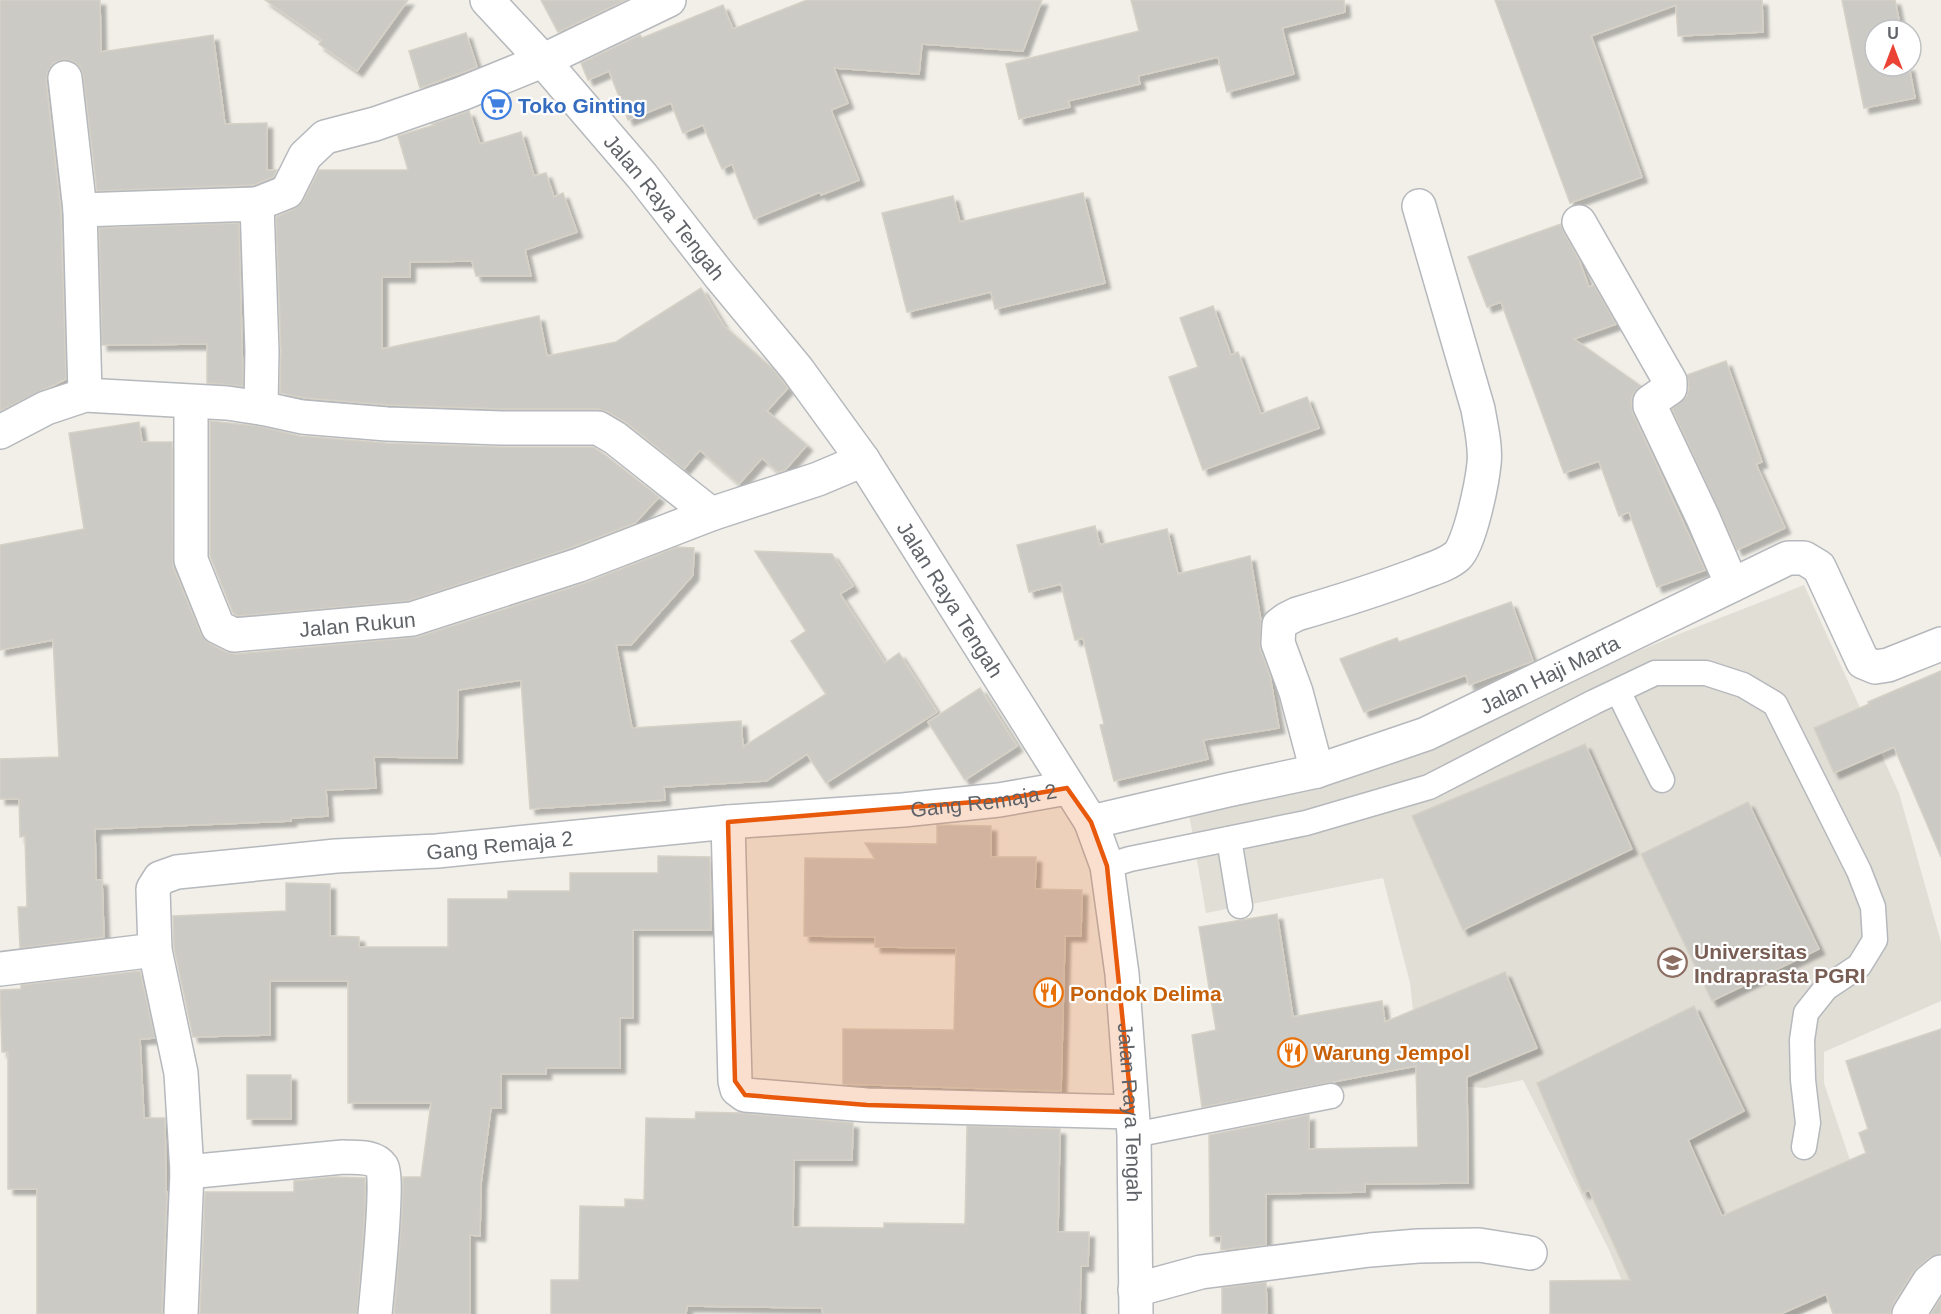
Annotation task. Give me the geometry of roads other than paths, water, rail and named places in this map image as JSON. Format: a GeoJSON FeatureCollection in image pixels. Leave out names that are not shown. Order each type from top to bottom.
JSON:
{"type":"FeatureCollection","features":[{"type":"Feature","properties":{"kind":"street","name":"Jalan Raya Tengah"},"geometry":{"type":"LineString","coordinates":[[487,0],[642,176],[720,276],[797,369],[863,460],[998,671],[1067,788],[1090,822],[1107,866],[1122,974],[1133,1124],[1135,1302]]}},
{"type":"Feature","properties":{"kind":"street"},"geometry":{"type":"LineString","coordinates":[[80,210],[257,204],[287,192],[305,156],[325,136],[397,116],[461,94],[542,61],[669,0]]}},
{"type":"Feature","properties":{"kind":"street"},"geometry":{"type":"LineString","coordinates":[[65,78],[80,210],[85,395]]}},
{"type":"Feature","properties":{"kind":"street"},"geometry":{"type":"LineString","coordinates":[[257,204],[262,351],[261,408]]}},
{"type":"Feature","properties":{"kind":"street"},"geometry":{"type":"LineString","coordinates":[[1317,771],[1296,692],[1278,644],[1280,625],[1296,614],[1376,590],[1446,563],[1457,556],[1467,538],[1481,480],[1484,463],[1483,439],[1478,409],[1419,206]]}},
{"type":"Feature","properties":{"kind":"street"},"geometry":{"type":"LineString","coordinates":[[1579,222],[1670,381],[1670,388],[1650,402],[1650,406],[1732,585]]}},
{"type":"Feature","properties":{"kind":"street"},"geometry":{"type":"LineString","coordinates":[[0,432],[46,408],[85,395],[261,408],[302,417],[387,424],[501,428],[598,428],[615,438],[711,514]]}},
{"type":"Feature","properties":{"kind":"street","name":"Jalan Rukun"},"geometry":{"type":"LineString","coordinates":[[191,402],[191,560],[218,627],[234,635],[412,619],[579,565],[711,514],[818,479],[863,460]]}},
{"type":"Feature","properties":{"kind":"street","name":"Jalan Haji Marta"},"geometry":{"type":"LineString","coordinates":[[1090,822],[1317,771],[1426,734],[1788,558],[1804,558],[1819,567],[1863,662],[1875,667],[1888,665],[1941,644]]}},
{"type":"Feature","properties":{"kind":"street","name":"Gang Remaja 2"},"geometry":{"type":"LineString","coordinates":[[181,1314],[187,1172],[181,1073],[155,950],[153,889],[160,878],[177,872],[336,856],[437,851],[728,822],[999,800],[1067,788]]}},
{"type":"Feature","properties":{"kind":"street"},"geometry":{"type":"LineString","coordinates":[[728,822],[735,1081],[738,1089],[745,1095],[1133,1124]]}},
{"type":"Feature","properties":{"kind":"street"},"geometry":{"type":"LineString","coordinates":[[0,969],[155,950]]}},
{"type":"Feature","properties":{"kind":"street"},"geometry":{"type":"LineString","coordinates":[[187,1172],[342,1157],[366,1158],[377,1162],[382,1167],[384,1190],[375,1314]]}},
{"type":"Feature","properties":{"kind":"street"},"geometry":{"type":"LineString","coordinates":[[1135,1302],[1201,1272],[1370,1250],[1479,1245],[1530,1252]]}},
{"type":"Feature","properties":{"kind":"street"},"geometry":{"type":"LineString","coordinates":[[1909,1314],[1929,1282],[1941,1272]]}},
{"type":"Feature","properties":{"kind":"lane"},"geometry":{"type":"LineString","coordinates":[[1107,866],[1130,859],[1306,823],[1429,787],[1655,673],[1706,673],[1743,685],[1775,704],[1859,871],[1873,907],[1875,940],[1859,966],[1826,988],[1806,1013],[1802,1050],[1808,1123],[1804,1148]]}},
{"type":"Feature","properties":{"kind":"lane"},"geometry":{"type":"LineString","coordinates":[[1618,691],[1662,780]]}},
{"type":"Feature","properties":{"kind":"lane"},"geometry":{"type":"LineString","coordinates":[[1229,839],[1240,906]]}},
{"type":"Feature","properties":{"kind":"lane"},"geometry":{"type":"LineString","coordinates":[[1133,1124],[1331,1096]]}},
{"type":"Feature","properties":{"kind":"place","name":"Toko Ginting"},"geometry":{"type":"Point","coordinates":[497,105]}},
{"type":"Feature","properties":{"kind":"place","name":"Universitas Indraprasta PGRI"},"geometry":{"type":"Point","coordinates":[1673,963]}},
{"type":"Feature","properties":{"kind":"place","name":"Pondok Delima"},"geometry":{"type":"Point","coordinates":[1049,993]}},
{"type":"Feature","properties":{"kind":"place","name":"Warung Jempol"},"geometry":{"type":"Point","coordinates":[1292,1052]}}]}
